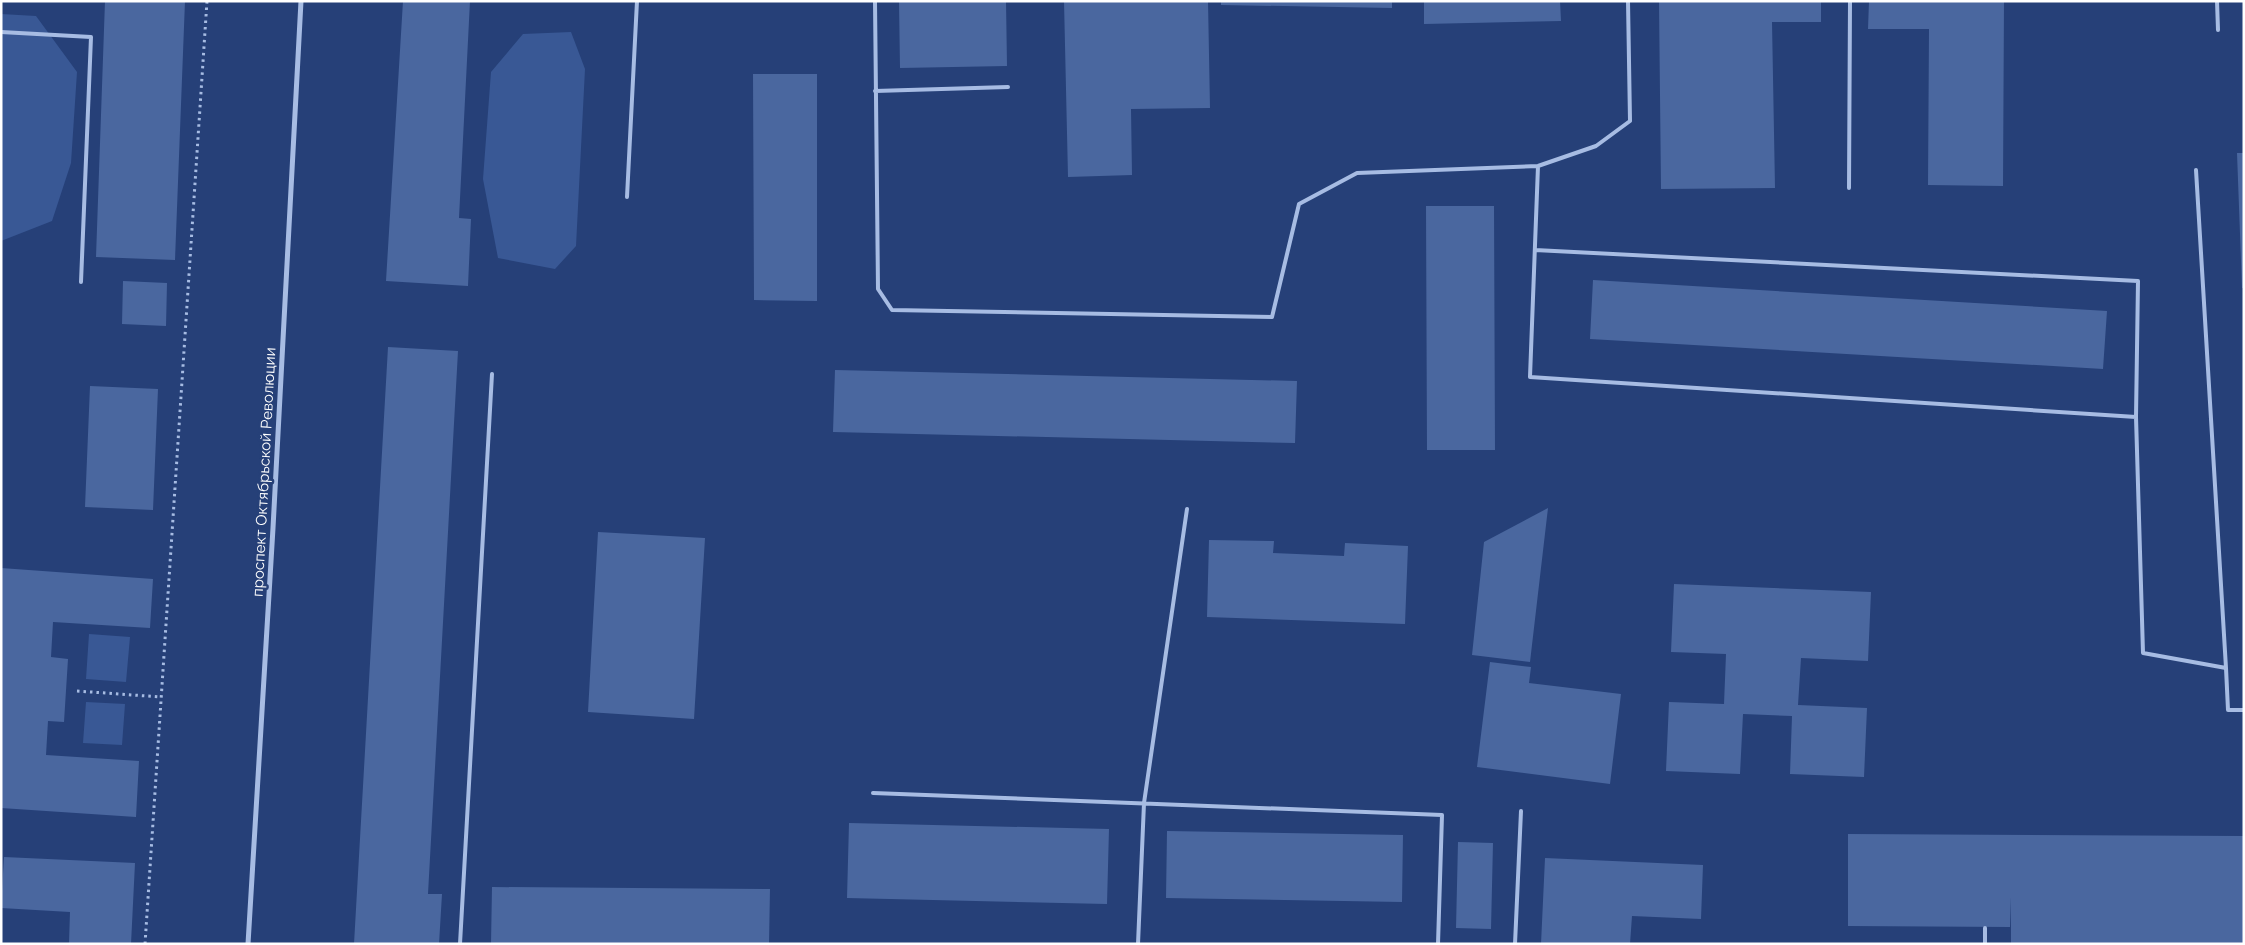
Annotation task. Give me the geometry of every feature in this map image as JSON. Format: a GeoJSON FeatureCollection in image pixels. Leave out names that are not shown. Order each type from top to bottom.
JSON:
{"type":"FeatureCollection","features":[{"type":"Feature","properties":{"kind":"street","name":"проспект Октябрьской Революции"},"geometry":{"type":"LineString","coordinates":[[248,944],[274,528],[301,1]]}},
{"type":"Feature","properties":{"kind":"lane"},"geometry":{"type":"LineString","coordinates":[[627,197],[637,1]]}},
{"type":"Feature","properties":{"kind":"lane"},"geometry":{"type":"LineString","coordinates":[[875,1],[878,289],[892,310],[1272,317],[1299,204],[1357,173],[1538,166],[1596,146],[1630,122],[1628,1]]}},
{"type":"Feature","properties":{"kind":"lane"},"geometry":{"type":"LineString","coordinates":[[1849,188],[1850,1]]}},
{"type":"Feature","properties":{"kind":"lane"},"geometry":{"type":"LineString","coordinates":[[2217,1],[2218,30]]}},
{"type":"Feature","properties":{"kind":"lane"},"geometry":{"type":"LineString","coordinates":[[1,32],[91,37],[81,282]]}},
{"type":"Feature","properties":{"kind":"lane"},"geometry":{"type":"LineString","coordinates":[[875,91],[1008,87]]}},
{"type":"Feature","properties":{"kind":"lane"},"geometry":{"type":"LineString","coordinates":[[1538,166],[1530,377],[2136,416]]}},
{"type":"Feature","properties":{"kind":"lane"},"geometry":{"type":"LineString","coordinates":[[2196,170],[2228,710],[2244,710]]}},
{"type":"Feature","properties":{"kind":"lane"},"geometry":{"type":"LineString","coordinates":[[1535,250],[2138,281],[2136,416],[2143,652],[2226,668]]}},
{"type":"Feature","properties":{"kind":"lane"},"geometry":{"type":"LineString","coordinates":[[460,944],[492,374]]}},
{"type":"Feature","properties":{"kind":"lane"},"geometry":{"type":"LineString","coordinates":[[1138,944],[1144,803],[1186,509]]}},
{"type":"Feature","properties":{"kind":"lane"},"geometry":{"type":"LineString","coordinates":[[873,793],[1442,815],[1438,944]]}},
{"type":"Feature","properties":{"kind":"lane"},"geometry":{"type":"LineString","coordinates":[[1515,944],[1521,811]]}},
{"type":"Feature","properties":{"kind":"lane"},"geometry":{"type":"LineString","coordinates":[[1985,928],[1986,944]]}},
{"type":"Feature","properties":{"kind":"path"},"geometry":{"type":"LineString","coordinates":[[145,944],[207,1]]}},
{"type":"Feature","properties":{"kind":"path"},"geometry":{"type":"LineString","coordinates":[[77,690],[161,697]]}},
{"type":"Feature","properties":{"kind":"shaded area"},"geometry":{"type":"Polygon","coordinates":[[[1,14],[36,16],[77,72],[71,163],[52,221],[1,241],[1,14]]]}},
{"type":"Feature","properties":{"kind":"shaded area"},"geometry":{"type":"Polygon","coordinates":[[[571,32],[585,69],[576,246],[555,269],[498,258],[483,179],[491,72],[523,34],[571,32]]]}},
{"type":"Feature","properties":{"kind":"shaded area"},"geometry":{"type":"Polygon","coordinates":[[[89,634],[130,637],[126,682],[86,679],[89,634]]]}},
{"type":"Feature","properties":{"kind":"shaded area"},"geometry":{"type":"Polygon","coordinates":[[[86,702],[125,704],[122,745],[83,743],[86,702]]]}},
{"type":"Feature","properties":{"kind":"building"},"geometry":{"type":"Polygon","coordinates":[[[105,1],[185,1],[175,260],[96,257],[105,1]]]}},
{"type":"Feature","properties":{"kind":"building"},"geometry":{"type":"Polygon","coordinates":[[[403,1],[470,1],[459,218],[471,219],[468,286],[386,281],[403,1]]]}},
{"type":"Feature","properties":{"kind":"building"},"geometry":{"type":"Polygon","coordinates":[[[899,1],[1006,1],[1007,66],[900,68],[899,1]]]}},
{"type":"Feature","properties":{"kind":"building"},"geometry":{"type":"Polygon","coordinates":[[[1064,1],[1208,1],[1210,108],[1131,109],[1132,175],[1068,177],[1064,1]]]}},
{"type":"Feature","properties":{"kind":"building"},"geometry":{"type":"Polygon","coordinates":[[[1221,1],[1392,1],[1392,8],[1221,5],[1221,1]]]}},
{"type":"Feature","properties":{"kind":"building"},"geometry":{"type":"Polygon","coordinates":[[[1424,1],[1560,1],[1561,21],[1424,24],[1424,1]]]}},
{"type":"Feature","properties":{"kind":"building"},"geometry":{"type":"Polygon","coordinates":[[[1659,1],[1821,1],[1821,22],[1772,22],[1775,188],[1661,189],[1659,1]]]}},
{"type":"Feature","properties":{"kind":"building"},"geometry":{"type":"Polygon","coordinates":[[[1869,1],[2004,1],[2003,186],[1928,185],[1929,29],[1868,29],[1869,1]]]}},
{"type":"Feature","properties":{"kind":"building"},"geometry":{"type":"Polygon","coordinates":[[[753,74],[817,74],[817,301],[754,300],[753,74]]]}},
{"type":"Feature","properties":{"kind":"building"},"geometry":{"type":"Polygon","coordinates":[[[2237,153],[2244,153],[2244,288],[2242,288],[2237,153]]]}},
{"type":"Feature","properties":{"kind":"building"},"geometry":{"type":"Polygon","coordinates":[[[1426,206],[1494,206],[1495,450],[1427,450],[1426,206]]]}},
{"type":"Feature","properties":{"kind":"building"},"geometry":{"type":"Polygon","coordinates":[[[1593,280],[2107,311],[2103,369],[1590,339],[1593,280]]]}},
{"type":"Feature","properties":{"kind":"building"},"geometry":{"type":"Polygon","coordinates":[[[123,281],[167,283],[166,326],[122,324],[123,281]]]}},
{"type":"Feature","properties":{"kind":"building"},"geometry":{"type":"Polygon","coordinates":[[[388,347],[458,351],[428,894],[442,894],[439,944],[354,944],[388,347]]]}},
{"type":"Feature","properties":{"kind":"building"},"geometry":{"type":"Polygon","coordinates":[[[835,370],[1297,381],[1295,443],[833,432],[835,370]]]}},
{"type":"Feature","properties":{"kind":"building"},"geometry":{"type":"Polygon","coordinates":[[[90,386],[158,389],[153,510],[85,507],[90,386]]]}},
{"type":"Feature","properties":{"kind":"building"},"geometry":{"type":"Polygon","coordinates":[[[1548,508],[1530,662],[1472,655],[1484,542],[1548,508]]]}},
{"type":"Feature","properties":{"kind":"building"},"geometry":{"type":"Polygon","coordinates":[[[598,532],[705,538],[694,719],[588,712],[598,532]]]}},
{"type":"Feature","properties":{"kind":"building"},"geometry":{"type":"Polygon","coordinates":[[[1209,540],[1274,541],[1273,553],[1344,556],[1345,543],[1408,546],[1405,624],[1207,617],[1209,540]]]}},
{"type":"Feature","properties":{"kind":"building"},"geometry":{"type":"Polygon","coordinates":[[[1,568],[153,579],[150,628],[53,622],[51,657],[68,659],[64,722],[48,721],[46,755],[139,761],[136,817],[1,808],[1,568]]]}},
{"type":"Feature","properties":{"kind":"building"},"geometry":{"type":"Polygon","coordinates":[[[1674,584],[1871,592],[1868,661],[1801,658],[1798,705],[1867,708],[1864,777],[1790,774],[1792,716],[1743,714],[1740,774],[1666,771],[1669,702],[1724,704],[1726,654],[1671,652],[1674,584]]]}},
{"type":"Feature","properties":{"kind":"building"},"geometry":{"type":"Polygon","coordinates":[[[1490,662],[1531,667],[1529,683],[1621,694],[1610,784],[1477,767],[1490,662]]]}},
{"type":"Feature","properties":{"kind":"building"},"geometry":{"type":"Polygon","coordinates":[[[849,823],[1109,829],[1107,904],[847,898],[849,823]]]}},
{"type":"Feature","properties":{"kind":"building"},"geometry":{"type":"Polygon","coordinates":[[[1167,831],[1403,835],[1402,902],[1166,898],[1167,831]]]}},
{"type":"Feature","properties":{"kind":"building"},"geometry":{"type":"Polygon","coordinates":[[[1848,834],[2244,836],[2244,944],[2011,944],[2011,897],[2010,927],[1848,926],[1848,834]]]}},
{"type":"Feature","properties":{"kind":"building"},"geometry":{"type":"Polygon","coordinates":[[[1458,842],[1493,843],[1491,929],[1456,928],[1458,842]]]}},
{"type":"Feature","properties":{"kind":"building"},"geometry":{"type":"Polygon","coordinates":[[[4,857],[135,863],[131,944],[69,944],[70,912],[1,908],[4,857]]]}},
{"type":"Feature","properties":{"kind":"building"},"geometry":{"type":"Polygon","coordinates":[[[1545,858],[1703,865],[1701,919],[1632,916],[1630,944],[1541,944],[1545,858]]]}},
{"type":"Feature","properties":{"kind":"building"},"geometry":{"type":"Polygon","coordinates":[[[492,887],[770,889],[769,944],[491,944],[492,887]]]}}]}
